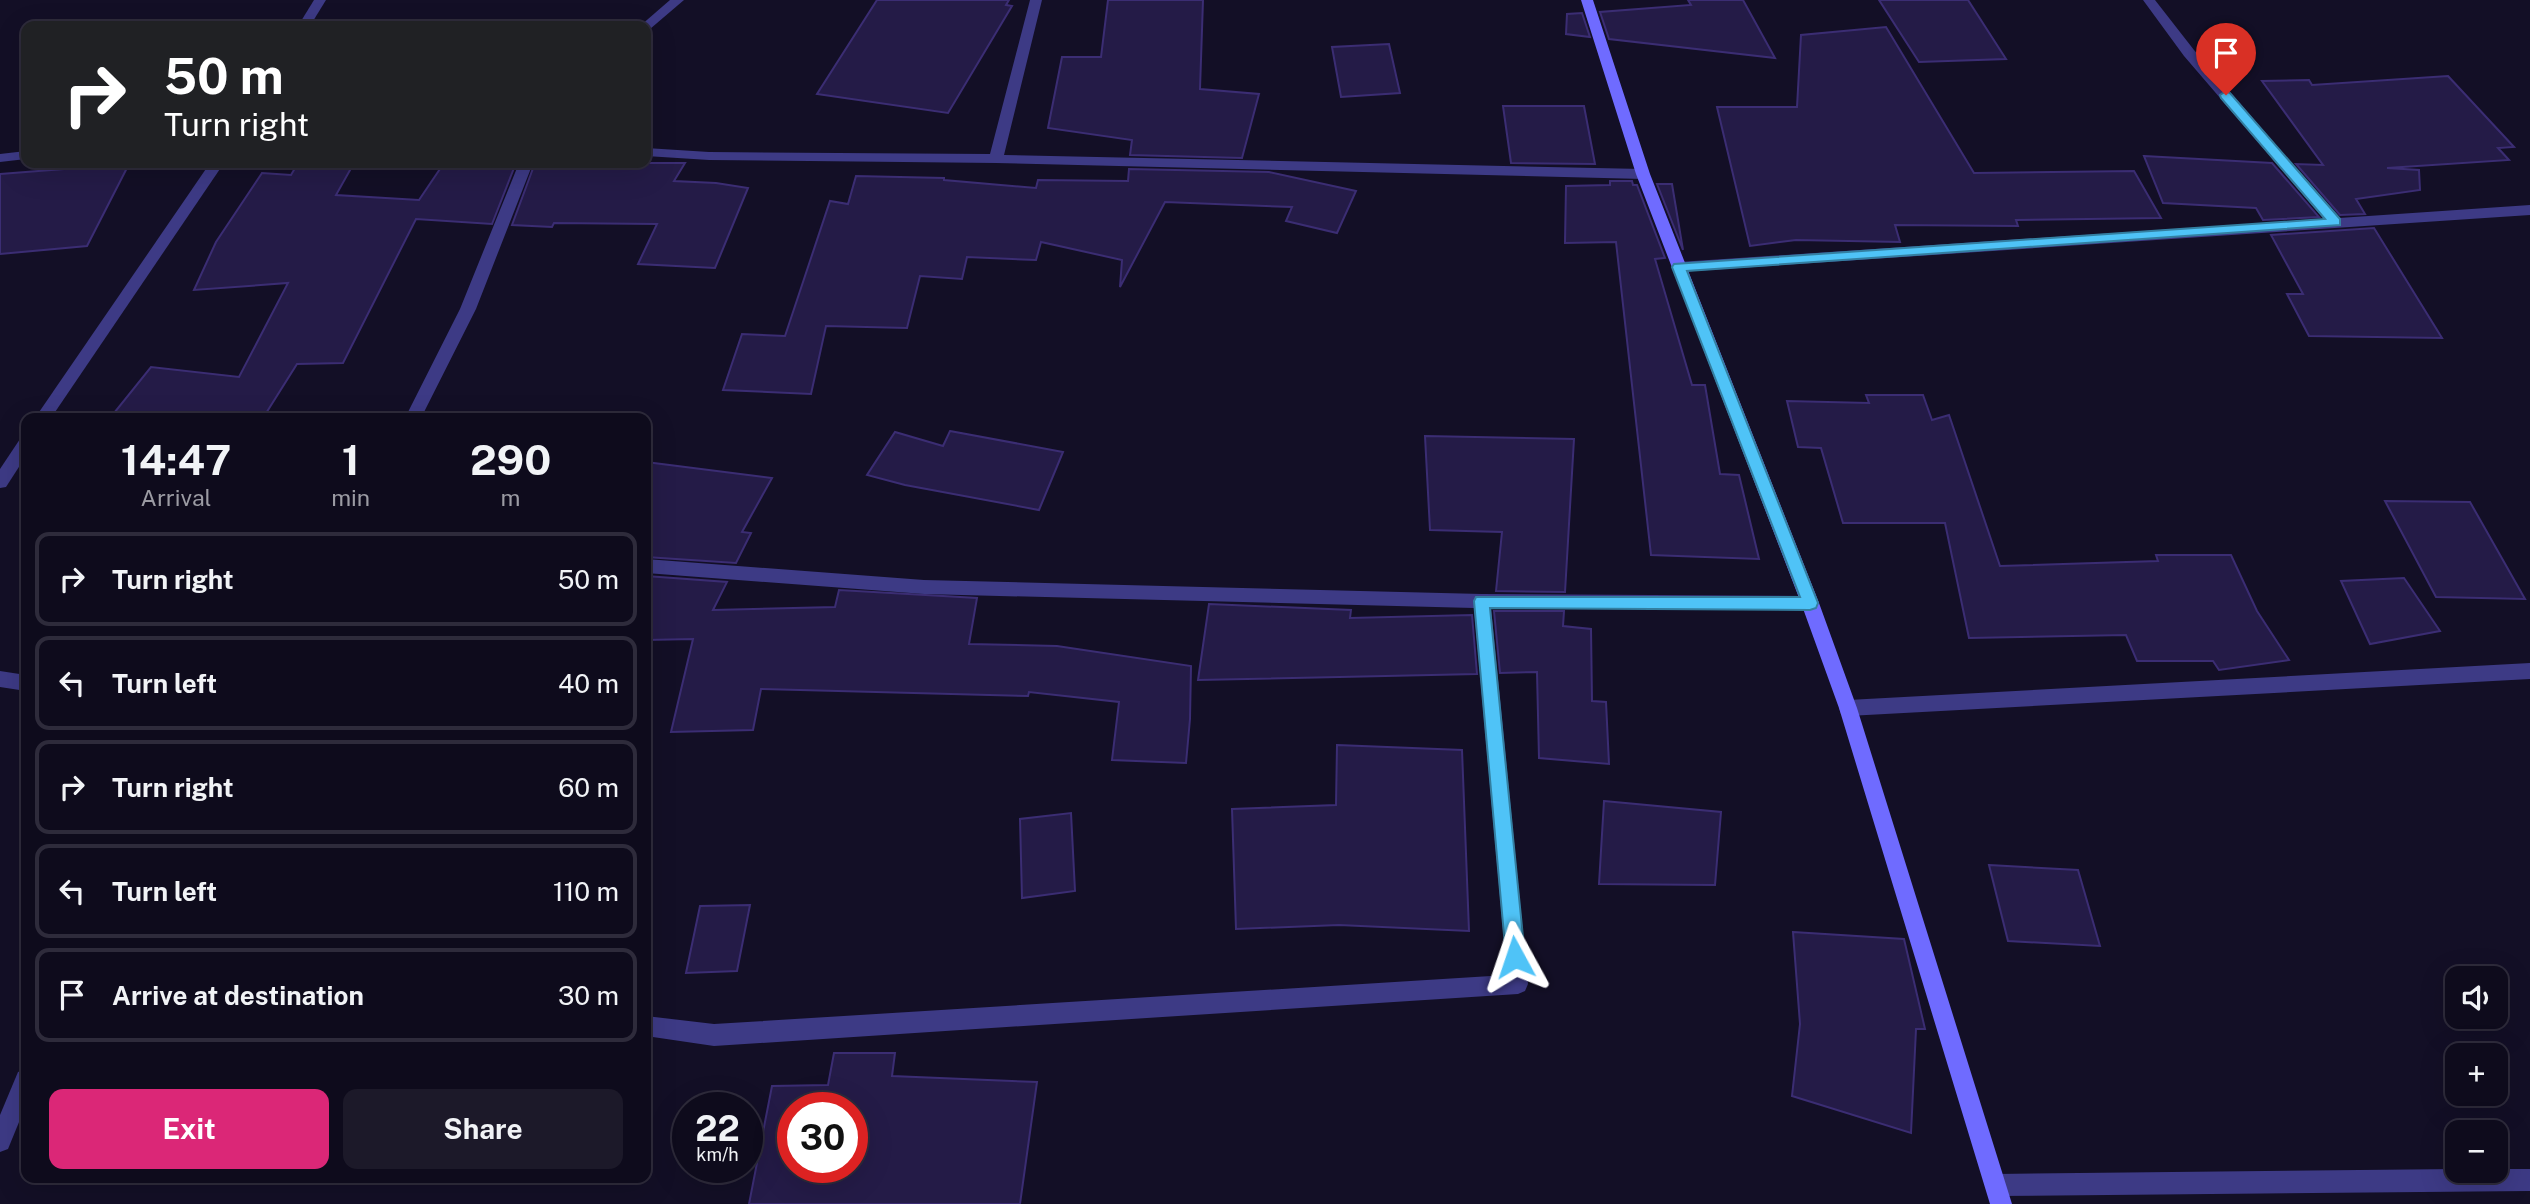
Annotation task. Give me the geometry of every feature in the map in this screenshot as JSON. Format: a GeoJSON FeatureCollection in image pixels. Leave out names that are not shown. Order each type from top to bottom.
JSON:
{"type":"FeatureCollection","features":[{"type":"Feature","properties":{"kind":"street"},"geometry":{"type":"LineString","coordinates":[[307,21],[320,0]]}},
{"type":"Feature","properties":{"kind":"street"},"geometry":{"type":"LineString","coordinates":[[651,22],[678,0]]}},
{"type":"Feature","properties":{"kind":"street"},"geometry":{"type":"LineString","coordinates":[[996,159],[1036,0]]}},
{"type":"Feature","properties":{"kind":"street"},"geometry":{"type":"LineString","coordinates":[[1587,0],[1643,174],[1810,603],[1848,708],[1998,1195],[2530,1180]]}},
{"type":"Feature","properties":{"kind":"street"},"geometry":{"type":"LineString","coordinates":[[2149,0],[2189,53],[2335,222]]}},
{"type":"Feature","properties":{"kind":"street"},"geometry":{"type":"LineString","coordinates":[[651,152],[709,156],[996,159],[1643,174]]}},
{"type":"Feature","properties":{"kind":"street"},"geometry":{"type":"LineString","coordinates":[[0,158],[21,156]]}},
{"type":"Feature","properties":{"kind":"street"},"geometry":{"type":"LineString","coordinates":[[46,413],[214,168]]}},
{"type":"Feature","properties":{"kind":"street"},"geometry":{"type":"LineString","coordinates":[[416,413],[468,309],[524,168]]}},
{"type":"Feature","properties":{"kind":"street"},"geometry":{"type":"LineString","coordinates":[[1679,267],[2530,209]]}},
{"type":"Feature","properties":{"kind":"street"},"geometry":{"type":"LineString","coordinates":[[0,482],[21,450]]}},
{"type":"Feature","properties":{"kind":"street"},"geometry":{"type":"LineString","coordinates":[[651,566],[924,587],[1482,601],[1810,603]]}},
{"type":"Feature","properties":{"kind":"street"},"geometry":{"type":"LineString","coordinates":[[651,1027],[714,1035],[1518,984],[1482,601]]}},
{"type":"Feature","properties":{"kind":"street"},"geometry":{"type":"LineString","coordinates":[[1848,708],[2530,671]]}},
{"type":"Feature","properties":{"kind":"street"},"geometry":{"type":"LineString","coordinates":[[0,679],[21,681]]}},
{"type":"Feature","properties":{"kind":"street"},"geometry":{"type":"LineString","coordinates":[[0,1141],[21,1092]]}},
{"type":"Feature","properties":{"kind":"building"},"geometry":{"type":"Polygon","coordinates":[[[877,0],[1009,0],[1006,5],[1012,6],[948,113],[817,94],[877,0]]]}},
{"type":"Feature","properties":{"kind":"building"},"geometry":{"type":"Polygon","coordinates":[[[1108,0],[1203,0],[1200,89],[1259,94],[1242,158],[1130,155],[1132,140],[1048,128],[1062,57],[1101,57],[1108,0]]]}},
{"type":"Feature","properties":{"kind":"building"},"geometry":{"type":"Polygon","coordinates":[[[1688,0],[1743,0],[1775,58],[1609,39],[1600,12],[1691,5],[1688,0]]]}},
{"type":"Feature","properties":{"kind":"building"},"geometry":{"type":"Polygon","coordinates":[[[1879,0],[1968,0],[2006,59],[1919,62],[1879,0]]]}},
{"type":"Feature","properties":{"kind":"building"},"geometry":{"type":"Polygon","coordinates":[[[1582,13],[1590,37],[1566,34],[1567,14],[1582,13]]]}},
{"type":"Feature","properties":{"kind":"building"},"geometry":{"type":"Polygon","coordinates":[[[1886,27],[1974,173],[2134,171],[2161,218],[2016,220],[2018,226],[1895,225],[1900,242],[1796,240],[1750,246],[1717,107],[1797,107],[1801,35],[1886,27]]]}},
{"type":"Feature","properties":{"kind":"building"},"geometry":{"type":"Polygon","coordinates":[[[1389,44],[1400,93],[1341,97],[1332,47],[1389,44]]]}},
{"type":"Feature","properties":{"kind":"building"},"geometry":{"type":"Polygon","coordinates":[[[2448,76],[2514,147],[2498,148],[2509,160],[2387,168],[2419,170],[2420,190],[2356,199],[2365,214],[2340,215],[2296,164],[2323,165],[2262,81],[2309,80],[2312,85],[2448,76]]]}},
{"type":"Feature","properties":{"kind":"building"},"geometry":{"type":"Polygon","coordinates":[[[1503,106],[1584,106],[1595,164],[1511,163],[1503,106]]]}},
{"type":"Feature","properties":{"kind":"building"},"geometry":{"type":"Polygon","coordinates":[[[2144,156],[2272,163],[2319,217],[2263,220],[2256,208],[2163,203],[2144,156]]]}},
{"type":"Feature","properties":{"kind":"building"},"geometry":{"type":"Polygon","coordinates":[[[651,163],[685,163],[674,181],[748,188],[715,268],[638,264],[657,224],[554,223],[552,227],[512,225],[533,168],[651,168],[651,163]]]}},
{"type":"Feature","properties":{"kind":"building"},"geometry":{"type":"Polygon","coordinates":[[[77,168],[127,168],[87,246],[0,254],[0,174],[77,168]]]}},
{"type":"Feature","properties":{"kind":"building"},"geometry":{"type":"Polygon","coordinates":[[[295,168],[351,168],[336,195],[419,200],[441,168],[514,168],[492,224],[416,219],[343,363],[297,364],[266,413],[114,413],[151,367],[239,377],[288,283],[194,290],[216,242],[262,173],[291,175],[295,168]]]}},
{"type":"Feature","properties":{"kind":"building"},"geometry":{"type":"Polygon","coordinates":[[[1129,169],[1269,172],[1356,191],[1337,233],[1286,221],[1292,207],[1165,202],[1120,287],[1122,260],[1041,242],[1036,260],[967,257],[962,279],[920,276],[907,328],[826,326],[811,394],[723,390],[742,334],[785,336],[830,201],[848,204],[856,176],[944,178],[1036,188],[1038,180],[1128,181],[1129,169]]]}},
{"type":"Feature","properties":{"kind":"building"},"geometry":{"type":"Polygon","coordinates":[[[1610,181],[1632,181],[1633,185],[1637,185],[1665,258],[1655,259],[1692,385],[1705,385],[1720,474],[1739,475],[1759,559],[1651,555],[1616,242],[1565,243],[1566,186],[1610,185],[1610,181]]]}},
{"type":"Feature","properties":{"kind":"building"},"geometry":{"type":"Polygon","coordinates":[[[1657,184],[1672,184],[1683,250],[1657,184]]]}},
{"type":"Feature","properties":{"kind":"building"},"geometry":{"type":"Polygon","coordinates":[[[2374,228],[2442,338],[2309,336],[2287,294],[2303,294],[2271,235],[2374,228]]]}},
{"type":"Feature","properties":{"kind":"building"},"geometry":{"type":"Polygon","coordinates":[[[1866,395],[1923,395],[1932,420],[1949,415],[2000,566],[2158,561],[2156,555],[2231,555],[2257,611],[2289,660],[2219,670],[2213,661],[2137,661],[2126,635],[1969,638],[1945,523],[1843,523],[1821,448],[1798,447],[1787,401],[1869,403],[1866,395]]]}},
{"type":"Feature","properties":{"kind":"building"},"geometry":{"type":"Polygon","coordinates":[[[950,431],[1063,452],[1039,510],[905,485],[867,475],[895,432],[943,446],[950,431]]]}},
{"type":"Feature","properties":{"kind":"building"},"geometry":{"type":"Polygon","coordinates":[[[1425,436],[1574,439],[1565,592],[1496,591],[1502,532],[1430,530],[1425,436]]]}},
{"type":"Feature","properties":{"kind":"building"},"geometry":{"type":"Polygon","coordinates":[[[651,463],[772,478],[742,532],[751,533],[736,563],[651,557],[651,463]]]}},
{"type":"Feature","properties":{"kind":"building"},"geometry":{"type":"Polygon","coordinates":[[[2385,501],[2470,502],[2525,599],[2436,597],[2385,501]]]}},
{"type":"Feature","properties":{"kind":"building"},"geometry":{"type":"Polygon","coordinates":[[[651,576],[727,582],[713,610],[835,607],[839,590],[977,598],[969,644],[1057,646],[1191,666],[1186,763],[1112,760],[1119,702],[1029,692],[1028,696],[761,689],[753,730],[671,732],[693,639],[651,640],[651,576]]]}},
{"type":"Feature","properties":{"kind":"building"},"geometry":{"type":"Polygon","coordinates":[[[2404,578],[2440,631],[2370,644],[2341,581],[2404,578]]]}},
{"type":"Feature","properties":{"kind":"building"},"geometry":{"type":"Polygon","coordinates":[[[1209,604],[1351,610],[1350,618],[1472,615],[1477,674],[1198,680],[1209,604]]]}},
{"type":"Feature","properties":{"kind":"building"},"geometry":{"type":"Polygon","coordinates":[[[1494,611],[1564,611],[1563,626],[1591,629],[1592,701],[1606,702],[1609,764],[1539,758],[1537,672],[1500,673],[1494,611]]]}},
{"type":"Feature","properties":{"kind":"building"},"geometry":{"type":"Polygon","coordinates":[[[1337,745],[1462,750],[1469,931],[1339,925],[1236,929],[1232,809],[1336,805],[1337,745]]]}},
{"type":"Feature","properties":{"kind":"building"},"geometry":{"type":"Polygon","coordinates":[[[1604,801],[1721,812],[1715,885],[1599,884],[1604,801]]]}},
{"type":"Feature","properties":{"kind":"building"},"geometry":{"type":"Polygon","coordinates":[[[1071,813],[1075,891],[1022,898],[1020,819],[1071,813]]]}},
{"type":"Feature","properties":{"kind":"building"},"geometry":{"type":"Polygon","coordinates":[[[1989,865],[2078,870],[2100,946],[2008,941],[1989,865]]]}},
{"type":"Feature","properties":{"kind":"building"},"geometry":{"type":"Polygon","coordinates":[[[750,905],[737,971],[686,973],[700,906],[750,905]]]}},
{"type":"Feature","properties":{"kind":"building"},"geometry":{"type":"Polygon","coordinates":[[[1793,932],[1904,939],[1925,1029],[1916,1029],[1911,1133],[1792,1096],[1800,1024],[1793,932]]]}},
{"type":"Feature","properties":{"kind":"building"},"geometry":{"type":"Polygon","coordinates":[[[834,1053],[895,1053],[892,1076],[1037,1082],[1020,1204],[749,1204],[753,1183],[763,1183],[763,1132],[772,1086],[828,1085],[834,1053]]]}},
{"type":"Feature","properties":{"kind":"route"},"geometry":{"type":"LineString","coordinates":[[1515,957],[1482,601],[1810,603],[1679,267],[2335,222],[2226,95]]}}]}
